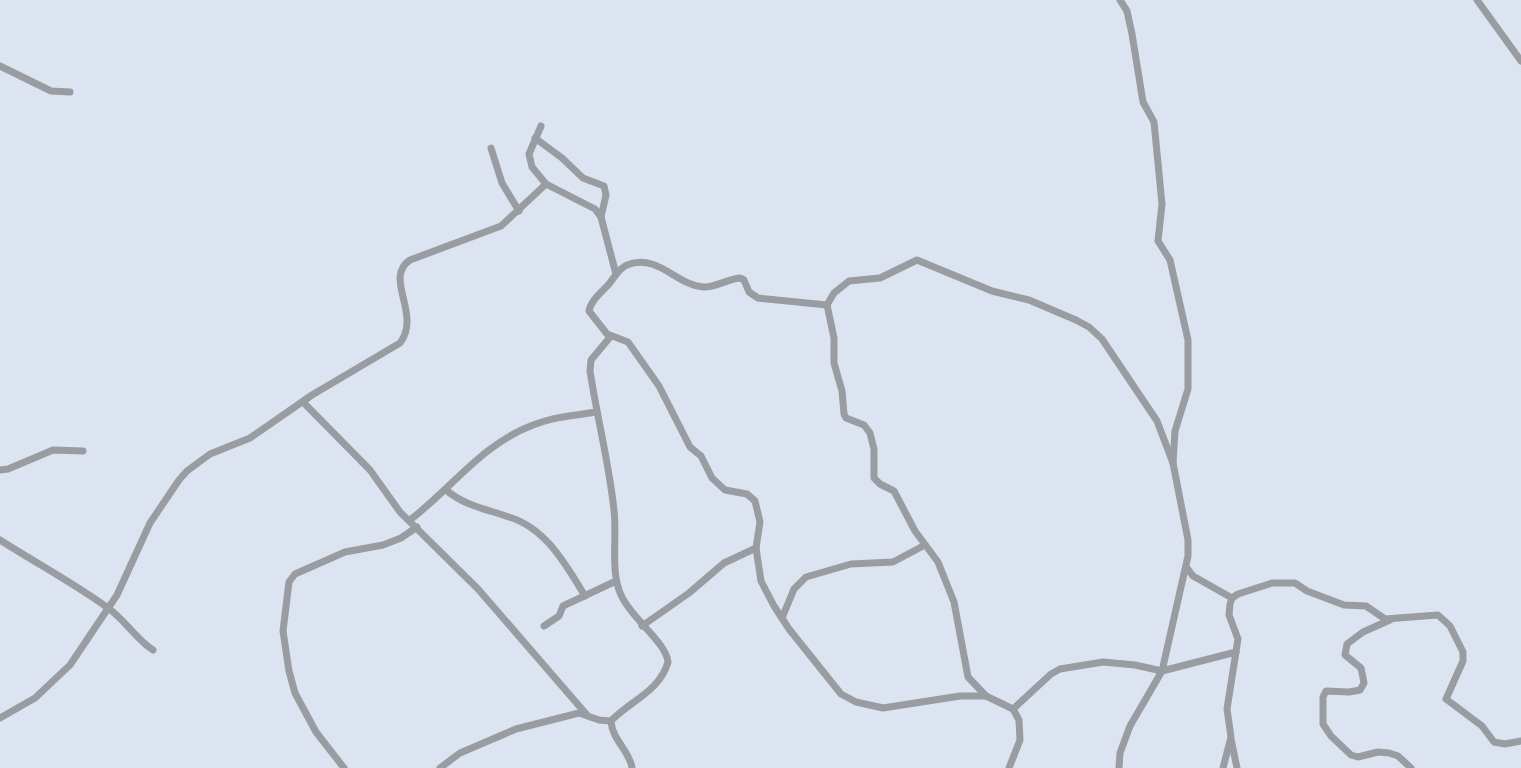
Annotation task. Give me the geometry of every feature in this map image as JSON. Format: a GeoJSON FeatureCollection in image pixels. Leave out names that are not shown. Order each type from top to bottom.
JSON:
{"type":"FeatureCollection","features":[{"type":"Feature","properties":{"kind":"street"},"geometry":{"type":"LineString","coordinates":[[1120,0],[1127,11],[1143,102],[1152,114],[1155,129],[1162,204],[1158,241],[1170,260],[1188,340],[1188,389],[1185,406],[1175,431],[1173,463]]}},
{"type":"Feature","properties":{"kind":"street"},"geometry":{"type":"LineString","coordinates":[[1477,0],[1521,61]]}},
{"type":"Feature","properties":{"kind":"street"},"geometry":{"type":"LineString","coordinates":[[0,66],[51,90],[70,92]]}},
{"type":"Feature","properties":{"kind":"street"},"geometry":{"type":"LineString","coordinates":[[541,126],[529,154],[529,160],[546,184],[595,210],[601,218],[616,274]]}},
{"type":"Feature","properties":{"kind":"street"},"geometry":{"type":"LineString","coordinates":[[536,138],[562,158],[583,178],[604,186],[606,195],[601,218]]}},
{"type":"Feature","properties":{"kind":"street"},"geometry":{"type":"LineString","coordinates":[[491,148],[502,183],[519,211]]}},
{"type":"Feature","properties":{"kind":"street"},"geometry":{"type":"LineString","coordinates":[[0,718],[22,707],[60,676],[73,662],[117,596],[140,540],[183,475],[210,454],[250,438],[271,421],[403,339],[407,317],[400,274],[402,265],[410,260],[501,226],[546,184]]}},
{"type":"Feature","properties":{"kind":"street"},"geometry":{"type":"LineString","coordinates":[[1009,768],[1018,750],[1021,731],[1020,720],[1013,709],[986,696],[968,677],[954,602],[938,562],[915,531],[894,491],[880,484],[874,478],[874,450],[870,433],[864,425],[846,418],[842,391],[834,363],[834,338],[828,306],[834,293],[848,281],[880,278],[917,260],[992,291],[1029,300],[1089,327],[1102,339],[1131,379],[1157,420],[1173,463],[1188,540],[1187,568],[1162,671],[1130,726],[1120,753],[1119,768]]}},
{"type":"Feature","properties":{"kind":"street"},"geometry":{"type":"LineString","coordinates":[[828,306],[758,298],[748,292],[744,280],[740,278],[700,287],[651,263],[627,265],[616,274],[592,303],[589,311],[611,336],[628,342],[668,400],[690,447],[701,456],[712,478],[725,490],[747,494],[755,501],[760,522],[756,548],[761,581],[782,618],[840,694],[856,702],[883,708],[960,696],[986,696]]}},
{"type":"Feature","properties":{"kind":"street"},"geometry":{"type":"LineString","coordinates":[[440,768],[460,752],[503,733],[572,714],[587,715],[599,720],[611,721],[645,695],[666,669],[668,662],[664,649],[642,626],[624,601],[616,581],[614,513],[605,450],[590,370],[592,360],[611,336]]}},
{"type":"Feature","properties":{"kind":"street"},"geometry":{"type":"LineString","coordinates":[[303,402],[370,470],[400,512],[478,589],[587,715]]}},
{"type":"Feature","properties":{"kind":"street"},"geometry":{"type":"LineString","coordinates":[[410,520],[446,490],[470,465],[513,434],[551,419],[597,412]]}},
{"type":"Feature","properties":{"kind":"street"},"geometry":{"type":"LineString","coordinates":[[0,470],[8,469],[52,450],[83,451]]}},
{"type":"Feature","properties":{"kind":"street"},"geometry":{"type":"LineString","coordinates":[[446,490],[463,503],[508,516],[536,533],[556,550],[584,596]]}},
{"type":"Feature","properties":{"kind":"street"},"geometry":{"type":"LineString","coordinates":[[344,768],[316,732],[295,692],[289,671],[283,631],[289,582],[295,574],[344,552],[383,545],[400,538],[417,527]]}},
{"type":"Feature","properties":{"kind":"street"},"geometry":{"type":"LineString","coordinates":[[0,540],[108,608],[153,650]]}},
{"type":"Feature","properties":{"kind":"street"},"geometry":{"type":"LineString","coordinates":[[782,618],[794,589],[806,576],[851,564],[893,562],[925,546]]}},
{"type":"Feature","properties":{"kind":"street"},"geometry":{"type":"LineString","coordinates":[[642,626],[689,593],[724,563],[756,548]]}},
{"type":"Feature","properties":{"kind":"street"},"geometry":{"type":"LineString","coordinates":[[1187,568],[1193,576],[1232,598]]}},
{"type":"Feature","properties":{"kind":"street"},"geometry":{"type":"LineString","coordinates":[[544,626],[559,616],[563,606],[616,581]]}},
{"type":"Feature","properties":{"kind":"street"},"geometry":{"type":"LineString","coordinates":[[1232,598],[1245,591],[1272,583],[1295,583],[1308,592],[1344,605],[1366,606],[1381,618],[1390,620]]}},
{"type":"Feature","properties":{"kind":"street"},"geometry":{"type":"LineString","coordinates":[[1232,598],[1229,614],[1238,639],[1227,709],[1230,737],[1237,768]]}},
{"type":"Feature","properties":{"kind":"street"},"geometry":{"type":"LineString","coordinates":[[1411,768],[1398,756],[1389,753],[1378,752],[1358,757],[1351,755],[1326,729],[1322,716],[1323,697],[1326,691],[1349,692],[1360,690],[1364,683],[1361,668],[1344,655],[1347,644],[1363,632],[1390,620],[1429,614],[1443,618],[1458,638],[1463,661],[1446,699],[1482,726],[1494,742],[1505,744],[1521,741]]}},
{"type":"Feature","properties":{"kind":"street"},"geometry":{"type":"LineString","coordinates":[[1013,709],[1051,674],[1060,669],[1104,662],[1135,665],[1162,671],[1236,652]]}},
{"type":"Feature","properties":{"kind":"street"},"geometry":{"type":"LineString","coordinates":[[611,721],[617,742],[630,759],[632,768]]}},
{"type":"Feature","properties":{"kind":"street"},"geometry":{"type":"LineString","coordinates":[[1223,768],[1230,737]]}},
{"type":"Feature","properties":{"kind":"street"},"geometry":{"type":"LineString","coordinates":[[1226,758],[1233,768]]}}]}
